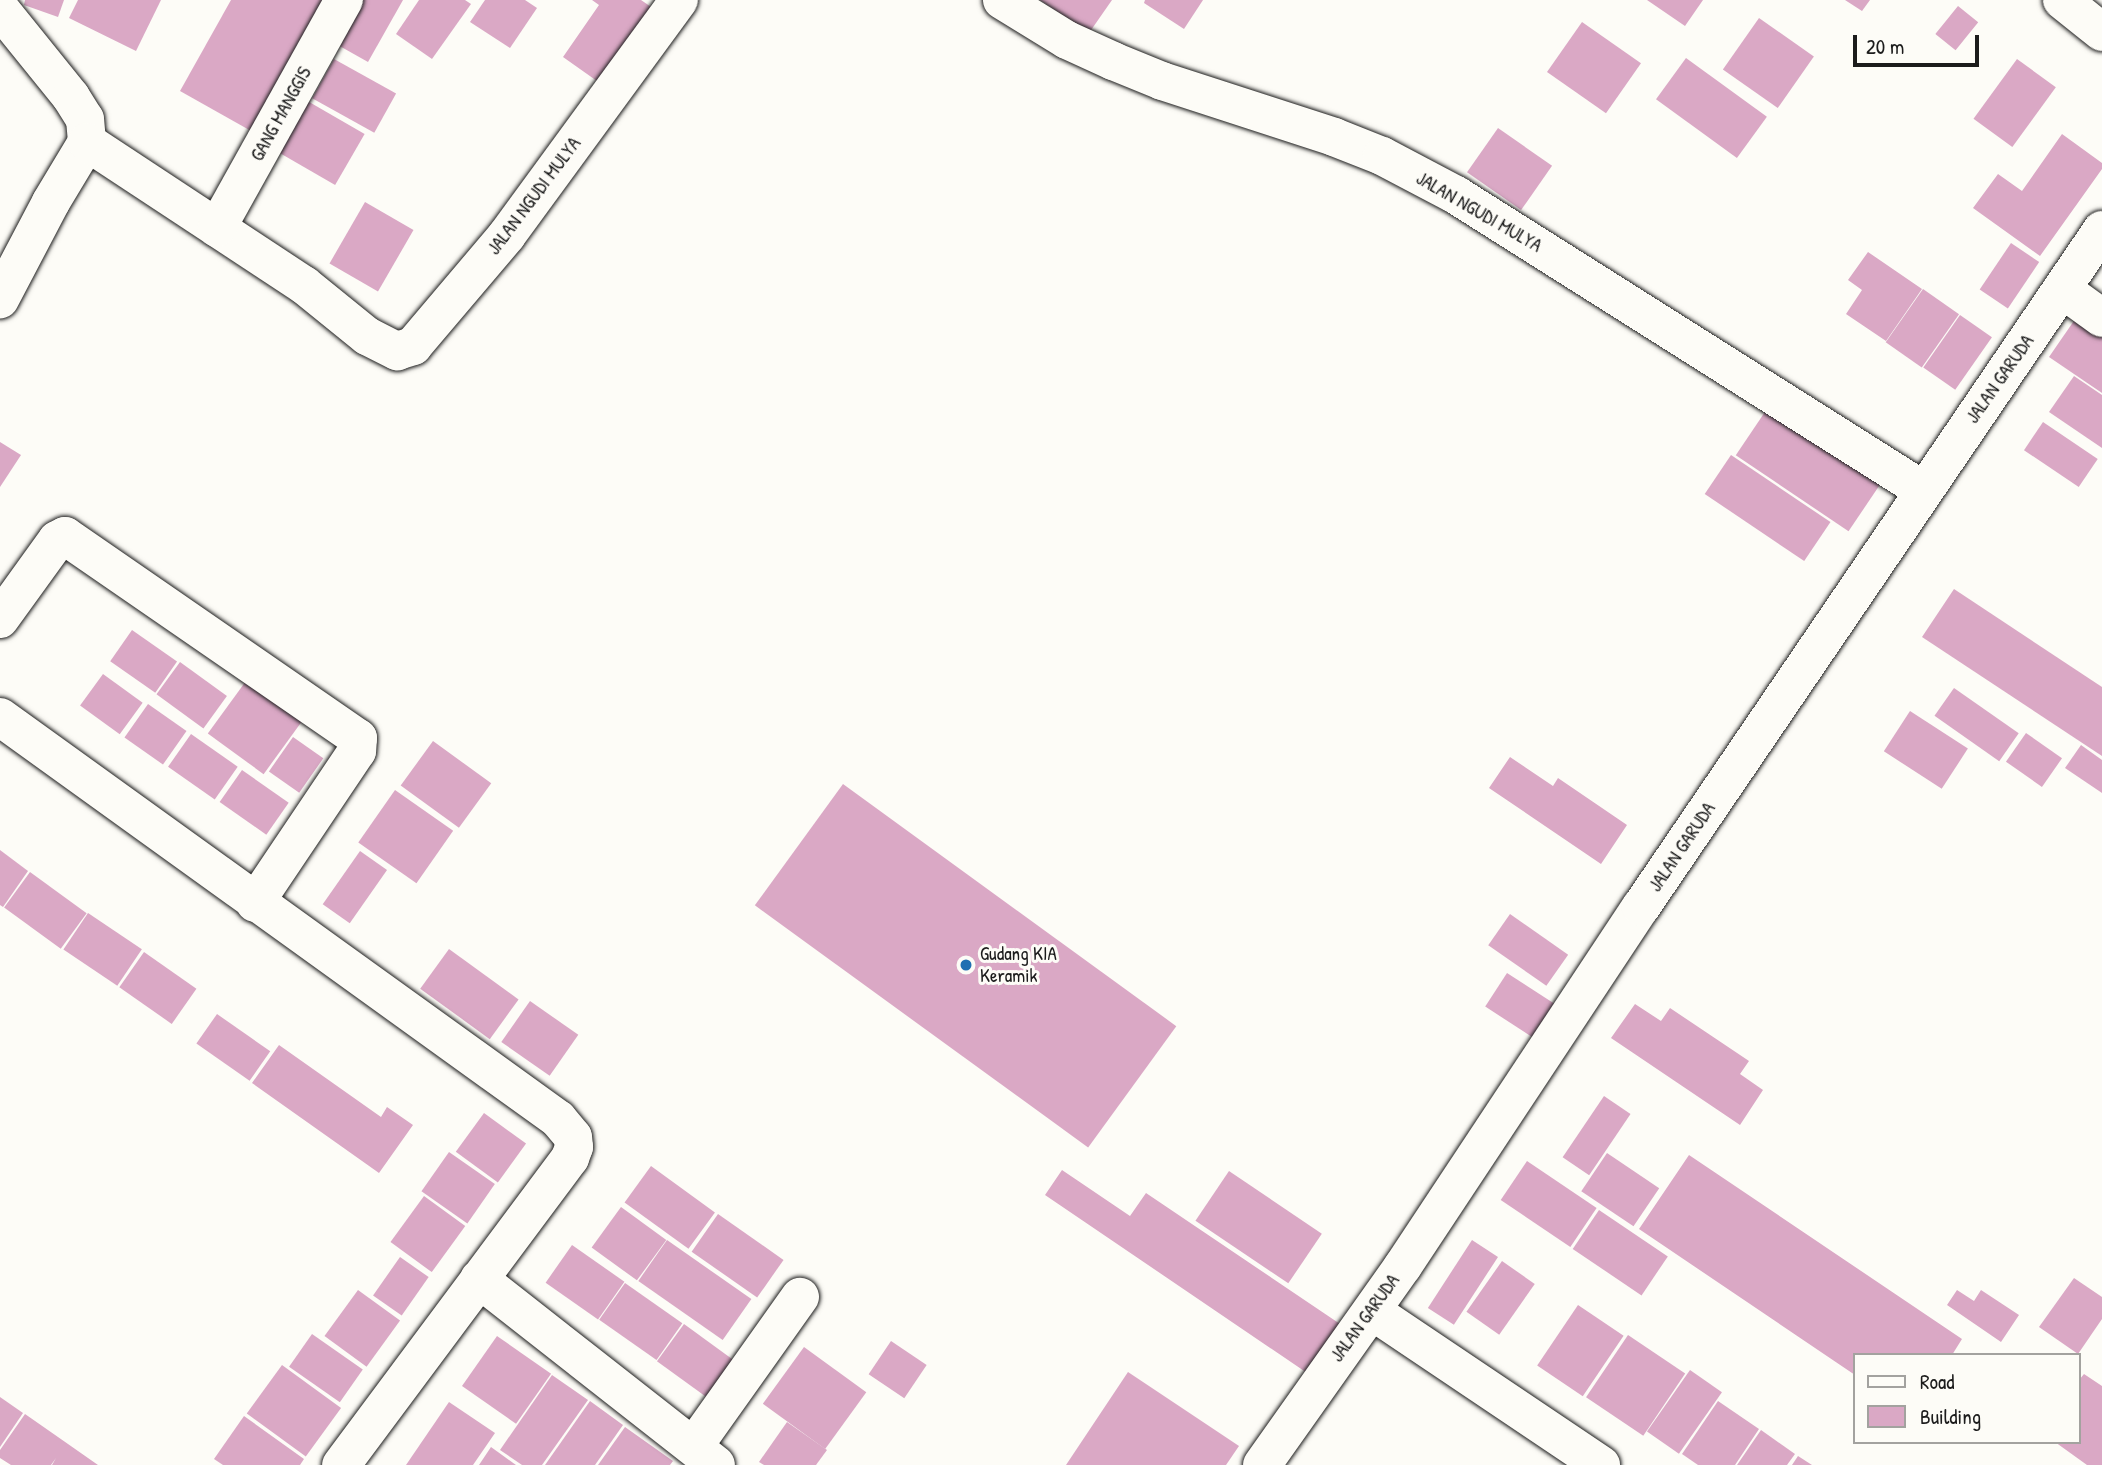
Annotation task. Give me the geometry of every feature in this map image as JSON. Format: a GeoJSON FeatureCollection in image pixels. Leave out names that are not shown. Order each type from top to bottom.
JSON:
{"type":"FeatureCollection","features":[{"type":"Feature","properties":{"kind":"street","name":"GANG MANGGIS"},"geometry":{"type":"LineString","coordinates":[[217,228],[344,0]]}},
{"type":"Feature","properties":{"kind":"street","name":"JALAN NGUDI MULYA"},"geometry":{"type":"LineString","coordinates":[[87,142],[304,285],[367,336],[397,351],[413,346],[507,235],[679,0]]}},
{"type":"Feature","properties":{"kind":"street","name":"JALAN NGUDI MULYA"},"geometry":{"type":"LineString","coordinates":[[1002,0],[1068,40],[1112,61],[1162,81],[1358,147],[1456,195],[1923,491]]}},
{"type":"Feature","properties":{"kind":"street"},"geometry":{"type":"LineString","coordinates":[[2062,0],[2102,32]]}},
{"type":"Feature","properties":{"kind":"street"},"geometry":{"type":"LineString","coordinates":[[0,9],[71,97],[85,119],[87,142],[70,167],[0,299]]}},
{"type":"Feature","properties":{"kind":"street","name":"JALAN GARUDA"},"geometry":{"type":"LineString","coordinates":[[1262,1465],[1372,1311],[1923,491],[2102,230]]}},
{"type":"Feature","properties":{"kind":"street"},"geometry":{"type":"LineString","coordinates":[[2062,289],[2102,318]]}},
{"type":"Feature","properties":{"kind":"street"},"geometry":{"type":"LineString","coordinates":[[0,619],[57,540],[65,536],[358,738],[357,751],[256,903]]}},
{"type":"Feature","properties":{"kind":"street"},"geometry":{"type":"LineString","coordinates":[[0,717],[558,1119],[573,1137],[574,1147],[570,1158],[341,1465]]}},
{"type":"Feature","properties":{"kind":"street"},"geometry":{"type":"LineString","coordinates":[[479,1279],[705,1456],[800,1297]]}},
{"type":"Feature","properties":{"kind":"street"},"geometry":{"type":"LineString","coordinates":[[1372,1311],[1601,1465]]}},
{"type":"Feature","properties":{"kind":"building"},"geometry":{"type":"Polygon","coordinates":[[[25,0],[64,0],[58,17],[24,5],[25,0]]]}},
{"type":"Feature","properties":{"kind":"building"},"geometry":{"type":"Polygon","coordinates":[[[78,0],[161,0],[136,51],[69,18],[78,0]]]}},
{"type":"Feature","properties":{"kind":"building"},"geometry":{"type":"Polygon","coordinates":[[[231,0],[334,0],[258,135],[180,91],[231,0]]]}},
{"type":"Feature","properties":{"kind":"building"},"geometry":{"type":"Polygon","coordinates":[[[361,0],[403,0],[368,62],[336,44],[361,0]]]}},
{"type":"Feature","properties":{"kind":"building"},"geometry":{"type":"Polygon","coordinates":[[[419,0],[465,0],[471,4],[432,59],[396,34],[419,0]]]}},
{"type":"Feature","properties":{"kind":"building"},"geometry":{"type":"Polygon","coordinates":[[[485,0],[525,0],[537,8],[510,48],[470,22],[485,0]]]}},
{"type":"Feature","properties":{"kind":"building"},"geometry":{"type":"Polygon","coordinates":[[[592,0],[641,0],[657,11],[604,86],[563,57],[599,5],[592,0]]]}},
{"type":"Feature","properties":{"kind":"building"},"geometry":{"type":"Polygon","coordinates":[[[1040,0],[1112,0],[1089,33],[1040,0]]]}},
{"type":"Feature","properties":{"kind":"building"},"geometry":{"type":"Polygon","coordinates":[[[1145,0],[1203,0],[1184,29],[1144,3],[1145,0]]]}},
{"type":"Feature","properties":{"kind":"building"},"geometry":{"type":"Polygon","coordinates":[[[1647,0],[1703,0],[1685,26],[1647,0]]]}},
{"type":"Feature","properties":{"kind":"building"},"geometry":{"type":"Polygon","coordinates":[[[1845,0],[1870,0],[1862,11],[1845,0]]]}},
{"type":"Feature","properties":{"kind":"building"},"geometry":{"type":"Polygon","coordinates":[[[1958,6],[1978,22],[1956,50],[1935,34],[1958,6]]]}},
{"type":"Feature","properties":{"kind":"building"},"geometry":{"type":"Polygon","coordinates":[[[1759,18],[1814,56],[1778,108],[1723,70],[1759,18]]]}},
{"type":"Feature","properties":{"kind":"building"},"geometry":{"type":"Polygon","coordinates":[[[1582,22],[1641,63],[1606,113],[1547,72],[1582,22]]]}},
{"type":"Feature","properties":{"kind":"building"},"geometry":{"type":"Polygon","coordinates":[[[1686,58],[1767,117],[1737,158],[1656,99],[1686,58]]]}},
{"type":"Feature","properties":{"kind":"building"},"geometry":{"type":"Polygon","coordinates":[[[334,59],[396,93],[374,133],[312,98],[334,59]]]}},
{"type":"Feature","properties":{"kind":"building"},"geometry":{"type":"Polygon","coordinates":[[[2017,59],[2056,87],[2012,147],[1974,119],[2017,59]]]}},
{"type":"Feature","properties":{"kind":"building"},"geometry":{"type":"Polygon","coordinates":[[[304,99],[365,134],[335,185],[274,150],[304,99]]]}},
{"type":"Feature","properties":{"kind":"building"},"geometry":{"type":"Polygon","coordinates":[[[1498,128],[1552,166],[1521,210],[1467,172],[1498,128]]]}},
{"type":"Feature","properties":{"kind":"building"},"geometry":{"type":"Polygon","coordinates":[[[2062,134],[2102,163],[2102,169],[2040,256],[1973,208],[1998,174],[2022,191],[2062,134]]]}},
{"type":"Feature","properties":{"kind":"building"},"geometry":{"type":"Polygon","coordinates":[[[365,202],[413,230],[378,291],[330,263],[365,202]]]}},
{"type":"Feature","properties":{"kind":"building"},"geometry":{"type":"Polygon","coordinates":[[[2011,243],[2039,262],[2008,308],[1980,289],[2011,243]]]}},
{"type":"Feature","properties":{"kind":"building"},"geometry":{"type":"Polygon","coordinates":[[[1868,252],[1922,289],[1886,341],[1846,314],[1862,290],[1848,280],[1868,252]]]}},
{"type":"Feature","properties":{"kind":"building"},"geometry":{"type":"Polygon","coordinates":[[[1923,289],[1959,314],[1922,367],[1886,342],[1923,289]]]}},
{"type":"Feature","properties":{"kind":"building"},"geometry":{"type":"Polygon","coordinates":[[[2080,312],[2102,326],[2102,393],[2049,357],[2080,312]]]}},
{"type":"Feature","properties":{"kind":"building"},"geometry":{"type":"Polygon","coordinates":[[[1960,315],[1992,337],[1955,390],[1923,367],[1960,315]]]}},
{"type":"Feature","properties":{"kind":"building"},"geometry":{"type":"Polygon","coordinates":[[[2074,376],[2102,395],[2102,448],[2049,412],[2074,376]]]}},
{"type":"Feature","properties":{"kind":"building"},"geometry":{"type":"Polygon","coordinates":[[[1771,403],[1884,479],[1849,531],[1736,455],[1771,403]]]}},
{"type":"Feature","properties":{"kind":"building"},"geometry":{"type":"Polygon","coordinates":[[[2043,422],[2098,459],[2079,487],[2024,450],[2043,422]]]}},
{"type":"Feature","properties":{"kind":"building"},"geometry":{"type":"Polygon","coordinates":[[[0,442],[21,455],[0,487],[0,442]]]}},
{"type":"Feature","properties":{"kind":"building"},"geometry":{"type":"Polygon","coordinates":[[[1731,455],[1830,522],[1804,561],[1705,494],[1731,455]]]}},
{"type":"Feature","properties":{"kind":"building"},"geometry":{"type":"Polygon","coordinates":[[[1954,589],[2102,687],[2102,756],[1922,637],[1954,589]]]}},
{"type":"Feature","properties":{"kind":"building"},"geometry":{"type":"Polygon","coordinates":[[[132,630],[177,662],[155,693],[110,661],[132,630]]]}},
{"type":"Feature","properties":{"kind":"building"},"geometry":{"type":"Polygon","coordinates":[[[180,662],[227,696],[203,728],[156,694],[180,662]]]}},
{"type":"Feature","properties":{"kind":"building"},"geometry":{"type":"Polygon","coordinates":[[[103,674],[143,703],[120,734],[80,706],[103,674]]]}},
{"type":"Feature","properties":{"kind":"building"},"geometry":{"type":"Polygon","coordinates":[[[246,681],[302,722],[264,774],[208,734],[246,681]]]}},
{"type":"Feature","properties":{"kind":"building"},"geometry":{"type":"Polygon","coordinates":[[[1954,688],[2019,733],[1999,761],[1934,716],[1954,688]]]}},
{"type":"Feature","properties":{"kind":"building"},"geometry":{"type":"Polygon","coordinates":[[[148,704],[187,731],[163,765],[124,738],[148,704]]]}},
{"type":"Feature","properties":{"kind":"building"},"geometry":{"type":"Polygon","coordinates":[[[1910,711],[1968,749],[1942,789],[1884,751],[1910,711]]]}},
{"type":"Feature","properties":{"kind":"building"},"geometry":{"type":"Polygon","coordinates":[[[2026,733],[2062,758],[2042,787],[2006,762],[2026,733]]]}},
{"type":"Feature","properties":{"kind":"building"},"geometry":{"type":"Polygon","coordinates":[[[191,734],[238,767],[215,799],[168,767],[191,734]]]}},
{"type":"Feature","properties":{"kind":"building"},"geometry":{"type":"Polygon","coordinates":[[[293,737],[323,758],[299,793],[269,771],[293,737]]]}},
{"type":"Feature","properties":{"kind":"building"},"geometry":{"type":"Polygon","coordinates":[[[433,741],[491,783],[459,828],[401,785],[433,741]]]}},
{"type":"Feature","properties":{"kind":"building"},"geometry":{"type":"Polygon","coordinates":[[[2081,745],[2102,760],[2102,793],[2065,768],[2081,745]]]}},
{"type":"Feature","properties":{"kind":"building"},"geometry":{"type":"Polygon","coordinates":[[[1510,757],[1553,786],[1558,778],[1627,825],[1601,864],[1489,788],[1510,757]]]}},
{"type":"Feature","properties":{"kind":"building"},"geometry":{"type":"Polygon","coordinates":[[[242,770],[289,803],[266,835],[220,802],[242,770]]]}},
{"type":"Feature","properties":{"kind":"building","name":"Gudang KIA Keramik"},"geometry":{"type":"Polygon","coordinates":[[[843,784],[1176,1026],[1088,1148],[755,905],[843,784]]]}},
{"type":"Feature","properties":{"kind":"building"},"geometry":{"type":"Polygon","coordinates":[[[395,790],[453,831],[416,883],[358,842],[395,790]]]}},
{"type":"Feature","properties":{"kind":"building"},"geometry":{"type":"Polygon","coordinates":[[[0,850],[28,871],[3,907],[0,905],[0,850]]]}},
{"type":"Feature","properties":{"kind":"building"},"geometry":{"type":"Polygon","coordinates":[[[360,851],[387,870],[350,923],[323,904],[360,851]]]}},
{"type":"Feature","properties":{"kind":"building"},"geometry":{"type":"Polygon","coordinates":[[[30,872],[87,913],[61,949],[4,908],[30,872]]]}},
{"type":"Feature","properties":{"kind":"building"},"geometry":{"type":"Polygon","coordinates":[[[88,913],[142,949],[117,986],[63,949],[88,913]]]}},
{"type":"Feature","properties":{"kind":"building"},"geometry":{"type":"Polygon","coordinates":[[[1510,914],[1568,955],[1546,986],[1488,945],[1510,914]]]}},
{"type":"Feature","properties":{"kind":"building"},"geometry":{"type":"Polygon","coordinates":[[[449,949],[519,1000],[490,1039],[420,989],[449,949]]]}},
{"type":"Feature","properties":{"kind":"building"},"geometry":{"type":"Polygon","coordinates":[[[144,952],[196,989],[172,1024],[119,987],[144,952]]]}},
{"type":"Feature","properties":{"kind":"building"},"geometry":{"type":"Polygon","coordinates":[[[1507,973],[1561,1008],[1539,1041],[1485,1007],[1507,973]]]}},
{"type":"Feature","properties":{"kind":"building"},"geometry":{"type":"Polygon","coordinates":[[[530,1001],[578,1035],[550,1076],[501,1042],[530,1001]]]}},
{"type":"Feature","properties":{"kind":"building"},"geometry":{"type":"Polygon","coordinates":[[[1635,1004],[1661,1021],[1670,1008],[1749,1061],[1740,1074],[1763,1090],[1740,1125],[1611,1038],[1635,1004]]]}},
{"type":"Feature","properties":{"kind":"building"},"geometry":{"type":"Polygon","coordinates":[[[217,1014],[270,1051],[250,1081],[196,1043],[217,1014]]]}},
{"type":"Feature","properties":{"kind":"building"},"geometry":{"type":"Polygon","coordinates":[[[279,1045],[381,1117],[387,1107],[413,1125],[379,1173],[252,1083],[279,1045]]]}},
{"type":"Feature","properties":{"kind":"building"},"geometry":{"type":"Polygon","coordinates":[[[1604,1096],[1631,1114],[1589,1175],[1563,1157],[1604,1096]]]}},
{"type":"Feature","properties":{"kind":"building"},"geometry":{"type":"Polygon","coordinates":[[[484,1113],[526,1144],[498,1182],[456,1152],[484,1113]]]}},
{"type":"Feature","properties":{"kind":"building"},"geometry":{"type":"Polygon","coordinates":[[[449,1152],[495,1184],[467,1223],[421,1191],[449,1152]]]}},
{"type":"Feature","properties":{"kind":"building"},"geometry":{"type":"Polygon","coordinates":[[[1607,1153],[1659,1188],[1634,1226],[1581,1191],[1607,1153]]]}},
{"type":"Feature","properties":{"kind":"building"},"geometry":{"type":"Polygon","coordinates":[[[1689,1155],[1962,1339],[1953,1353],[1854,1353],[1854,1374],[1639,1229],[1689,1155]]]}},
{"type":"Feature","properties":{"kind":"building"},"geometry":{"type":"Polygon","coordinates":[[[1527,1161],[1597,1208],[1570,1247],[1501,1200],[1527,1161]]]}},
{"type":"Feature","properties":{"kind":"building"},"geometry":{"type":"Polygon","coordinates":[[[651,1166],[715,1212],[688,1249],[625,1202],[651,1166]]]}},
{"type":"Feature","properties":{"kind":"building"},"geometry":{"type":"Polygon","coordinates":[[[1062,1170],[1130,1216],[1146,1193],[1346,1328],[1313,1377],[1045,1195],[1062,1170]]]}},
{"type":"Feature","properties":{"kind":"building"},"geometry":{"type":"Polygon","coordinates":[[[1229,1171],[1322,1234],[1288,1283],[1195,1221],[1229,1171]]]}},
{"type":"Feature","properties":{"kind":"building"},"geometry":{"type":"Polygon","coordinates":[[[424,1196],[465,1226],[432,1272],[390,1242],[424,1196]]]}},
{"type":"Feature","properties":{"kind":"building"},"geometry":{"type":"Polygon","coordinates":[[[621,1207],[666,1240],[637,1280],[592,1247],[621,1207]]]}},
{"type":"Feature","properties":{"kind":"building"},"geometry":{"type":"Polygon","coordinates":[[[1599,1210],[1668,1256],[1642,1295],[1573,1249],[1599,1210]]]}},
{"type":"Feature","properties":{"kind":"building"},"geometry":{"type":"Polygon","coordinates":[[[718,1214],[784,1260],[757,1298],[692,1252],[718,1214]]]}},
{"type":"Feature","properties":{"kind":"building"},"geometry":{"type":"Polygon","coordinates":[[[667,1240],[751,1299],[723,1340],[638,1281],[667,1240]]]}},
{"type":"Feature","properties":{"kind":"building"},"geometry":{"type":"Polygon","coordinates":[[[1472,1240],[1498,1257],[1454,1325],[1428,1308],[1472,1240]]]}},
{"type":"Feature","properties":{"kind":"building"},"geometry":{"type":"Polygon","coordinates":[[[572,1245],[624,1282],[598,1319],[546,1283],[572,1245]]]}},
{"type":"Feature","properties":{"kind":"building"},"geometry":{"type":"Polygon","coordinates":[[[400,1257],[429,1277],[402,1316],[373,1296],[400,1257]]]}},
{"type":"Feature","properties":{"kind":"building"},"geometry":{"type":"Polygon","coordinates":[[[1502,1261],[1535,1284],[1499,1335],[1466,1312],[1502,1261]]]}},
{"type":"Feature","properties":{"kind":"building"},"geometry":{"type":"Polygon","coordinates":[[[2074,1278],[2102,1297],[2102,1319],[2079,1353],[2039,1327],[2074,1278]]]}},
{"type":"Feature","properties":{"kind":"building"},"geometry":{"type":"Polygon","coordinates":[[[625,1283],[682,1323],[657,1360],[599,1320],[625,1283]]]}},
{"type":"Feature","properties":{"kind":"building"},"geometry":{"type":"Polygon","coordinates":[[[358,1290],[400,1321],[367,1367],[324,1336],[358,1290]]]}},
{"type":"Feature","properties":{"kind":"building"},"geometry":{"type":"Polygon","coordinates":[[[1957,1290],[1974,1301],[1981,1290],[2019,1315],[2001,1342],[1947,1305],[1957,1290]]]}},
{"type":"Feature","properties":{"kind":"building"},"geometry":{"type":"Polygon","coordinates":[[[1578,1305],[1624,1336],[1583,1396],[1537,1366],[1578,1305]]]}},
{"type":"Feature","properties":{"kind":"building"},"geometry":{"type":"Polygon","coordinates":[[[684,1324],[738,1363],[711,1401],[657,1361],[684,1324]]]}},
{"type":"Feature","properties":{"kind":"building"},"geometry":{"type":"Polygon","coordinates":[[[312,1334],[363,1370],[340,1402],[289,1367],[312,1334]]]}},
{"type":"Feature","properties":{"kind":"building"},"geometry":{"type":"Polygon","coordinates":[[[1628,1335],[1685,1374],[1643,1436],[1586,1397],[1628,1335]]]}},
{"type":"Feature","properties":{"kind":"building"},"geometry":{"type":"Polygon","coordinates":[[[497,1336],[551,1374],[516,1424],[462,1386],[497,1336]]]}},
{"type":"Feature","properties":{"kind":"building"},"geometry":{"type":"Polygon","coordinates":[[[891,1341],[927,1365],[904,1398],[869,1374],[891,1341]]]}},
{"type":"Feature","properties":{"kind":"building"},"geometry":{"type":"Polygon","coordinates":[[[804,1347],[866,1392],[825,1449],[763,1404],[804,1347]]]}},
{"type":"Feature","properties":{"kind":"building"},"geometry":{"type":"Polygon","coordinates":[[[282,1365],[341,1408],[306,1456],[247,1414],[282,1365]]]}},
{"type":"Feature","properties":{"kind":"building"},"geometry":{"type":"Polygon","coordinates":[[[1690,1370],[1722,1392],[1679,1454],[1647,1431],[1690,1370]]]}},
{"type":"Feature","properties":{"kind":"building"},"geometry":{"type":"Polygon","coordinates":[[[1128,1372],[1239,1446],[1226,1465],[1066,1465],[1128,1372]]]}},
{"type":"Feature","properties":{"kind":"building"},"geometry":{"type":"Polygon","coordinates":[[[2084,1374],[2102,1386],[2102,1465],[2087,1465],[2058,1444],[2081,1444],[2081,1378],[2084,1374]]]}},
{"type":"Feature","properties":{"kind":"building"},"geometry":{"type":"Polygon","coordinates":[[[552,1375],[588,1400],[542,1465],[522,1465],[500,1450],[552,1375]]]}},
{"type":"Feature","properties":{"kind":"building"},"geometry":{"type":"Polygon","coordinates":[[[0,1397],[23,1413],[0,1447],[0,1397]]]}},
{"type":"Feature","properties":{"kind":"building"},"geometry":{"type":"Polygon","coordinates":[[[590,1401],[623,1425],[595,1465],[545,1465],[590,1401]]]}},
{"type":"Feature","properties":{"kind":"building"},"geometry":{"type":"Polygon","coordinates":[[[1718,1401],[1759,1429],[1735,1465],[1698,1465],[1682,1454],[1718,1401]]]}},
{"type":"Feature","properties":{"kind":"building"},"geometry":{"type":"Polygon","coordinates":[[[449,1402],[495,1433],[473,1465],[406,1465],[449,1402]]]}},
{"type":"Feature","properties":{"kind":"building"},"geometry":{"type":"Polygon","coordinates":[[[25,1414],[98,1465],[52,1465],[56,1458],[51,1465],[11,1465],[0,1458],[0,1450],[25,1414]]]}},
{"type":"Feature","properties":{"kind":"building"},"geometry":{"type":"Polygon","coordinates":[[[244,1416],[304,1459],[300,1465],[223,1465],[214,1459],[244,1416]]]}},
{"type":"Feature","properties":{"kind":"building"},"geometry":{"type":"Polygon","coordinates":[[[787,1422],[827,1450],[816,1465],[764,1465],[759,1462],[787,1422]]]}},
{"type":"Feature","properties":{"kind":"building"},"geometry":{"type":"Polygon","coordinates":[[[625,1427],[673,1461],[670,1465],[598,1465],[625,1427]]]}},
{"type":"Feature","properties":{"kind":"building"},"geometry":{"type":"Polygon","coordinates":[[[1761,1430],[1795,1454],[1787,1465],[1737,1465],[1761,1430]]]}},
{"type":"Feature","properties":{"kind":"building"},"geometry":{"type":"Polygon","coordinates":[[[491,1447],[516,1465],[479,1465],[491,1447]]]}},
{"type":"Feature","properties":{"kind":"building"},"geometry":{"type":"Polygon","coordinates":[[[1798,1456],[1812,1465],[1792,1465],[1798,1456]]]}},
{"type":"Feature","properties":{"kind":"place","name":"Gudang KIA Keramik"},"geometry":{"type":"Point","coordinates":[966,965]}}]}
